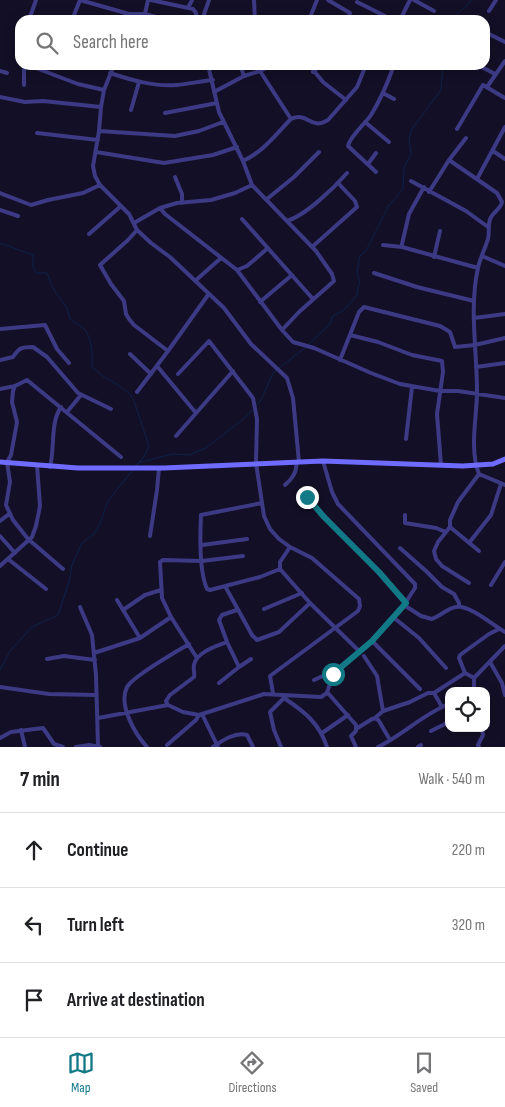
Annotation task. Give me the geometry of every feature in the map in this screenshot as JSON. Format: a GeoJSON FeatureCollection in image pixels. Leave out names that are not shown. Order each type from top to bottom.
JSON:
{"type":"FeatureCollection","features":[{"type":"Feature","properties":{"kind":"street"},"geometry":{"type":"LineString","coordinates":[[31,15],[36,0]]}},
{"type":"Feature","properties":{"kind":"street"},"geometry":{"type":"LineString","coordinates":[[75,15],[83,0],[136,15]]}},
{"type":"Feature","properties":{"kind":"street"},"geometry":{"type":"LineString","coordinates":[[147,15],[150,0],[188,8],[195,11],[196,15]]}},
{"type":"Feature","properties":{"kind":"street"},"geometry":{"type":"LineString","coordinates":[[188,8],[192,0]]}},
{"type":"Feature","properties":{"kind":"street"},"geometry":{"type":"LineString","coordinates":[[204,15],[209,0]]}},
{"type":"Feature","properties":{"kind":"street"},"geometry":{"type":"LineString","coordinates":[[254,0],[255,15]]}},
{"type":"Feature","properties":{"kind":"street"},"geometry":{"type":"LineString","coordinates":[[311,15],[317,0]]}},
{"type":"Feature","properties":{"kind":"street"},"geometry":{"type":"LineString","coordinates":[[328,0],[350,13],[349,15]]}},
{"type":"Feature","properties":{"kind":"street"},"geometry":{"type":"LineString","coordinates":[[402,15],[410,0]]}},
{"type":"Feature","properties":{"kind":"street"},"geometry":{"type":"LineString","coordinates":[[414,0],[434,11]]}},
{"type":"Feature","properties":{"kind":"street"},"geometry":{"type":"LineString","coordinates":[[489,11],[496,0]]}},
{"type":"Feature","properties":{"kind":"street"},"geometry":{"type":"LineString","coordinates":[[357,2],[383,15]]}},
{"type":"Feature","properties":{"kind":"street"},"geometry":{"type":"LineString","coordinates":[[490,34],[505,42]]}},
{"type":"Feature","properties":{"kind":"street"},"geometry":{"type":"LineString","coordinates":[[487,86],[505,61]]}},
{"type":"Feature","properties":{"kind":"street"},"geometry":{"type":"LineString","coordinates":[[24,70],[24,85]]}},
{"type":"Feature","properties":{"kind":"street"},"geometry":{"type":"LineString","coordinates":[[41,70],[78,84],[104,90]]}},
{"type":"Feature","properties":{"kind":"street"},"geometry":{"type":"LineString","coordinates":[[112,70],[104,90],[101,107],[93,166],[95,176],[100,185],[121,206],[137,230],[170,257],[208,295],[224,308],[251,344],[282,372],[290,385],[293,398],[298,462],[294,476],[285,485]]}},
{"type":"Feature","properties":{"kind":"street"},"geometry":{"type":"LineString","coordinates":[[210,70],[223,122],[244,161],[252,185],[312,247],[332,274],[334,281],[312,299],[282,330]]}},
{"type":"Feature","properties":{"kind":"street"},"geometry":{"type":"LineString","coordinates":[[242,70],[244,76]]}},
{"type":"Feature","properties":{"kind":"street"},"geometry":{"type":"LineString","coordinates":[[244,161],[261,149],[291,119],[298,117],[306,118],[315,125],[323,124],[356,87],[364,70]]}},
{"type":"Feature","properties":{"kind":"street"},"geometry":{"type":"LineString","coordinates":[[376,172],[348,146],[350,140],[365,122],[383,93],[392,70]]}},
{"type":"Feature","properties":{"kind":"street"},"geometry":{"type":"LineString","coordinates":[[487,70],[495,74]]}},
{"type":"Feature","properties":{"kind":"street"},"geometry":{"type":"LineString","coordinates":[[0,71],[7,73]]}},
{"type":"Feature","properties":{"kind":"street"},"geometry":{"type":"LineString","coordinates":[[214,92],[244,76],[260,71],[291,119]]}},
{"type":"Feature","properties":{"kind":"street"},"geometry":{"type":"LineString","coordinates":[[313,72],[346,100]]}},
{"type":"Feature","properties":{"kind":"street"},"geometry":{"type":"LineString","coordinates":[[110,73],[139,82],[172,85],[213,80]]}},
{"type":"Feature","properties":{"kind":"street"},"geometry":{"type":"LineString","coordinates":[[131,110],[139,82]]}},
{"type":"Feature","properties":{"kind":"street"},"geometry":{"type":"LineString","coordinates":[[457,129],[483,85],[505,98]]}},
{"type":"Feature","properties":{"kind":"street"},"geometry":{"type":"LineString","coordinates":[[383,93],[394,99]]}},
{"type":"Feature","properties":{"kind":"street"},"geometry":{"type":"LineString","coordinates":[[0,97],[25,102],[43,101],[101,107]]}},
{"type":"Feature","properties":{"kind":"street"},"geometry":{"type":"LineString","coordinates":[[166,113],[217,103]]}},
{"type":"Feature","properties":{"kind":"street"},"geometry":{"type":"LineString","coordinates":[[99,131],[175,136],[199,131],[223,122]]}},
{"type":"Feature","properties":{"kind":"street"},"geometry":{"type":"LineString","coordinates":[[365,122],[390,142]]}},
{"type":"Feature","properties":{"kind":"street"},"geometry":{"type":"LineString","coordinates":[[477,179],[505,127]]}},
{"type":"Feature","properties":{"kind":"street"},"geometry":{"type":"LineString","coordinates":[[37,133],[98,140]]}},
{"type":"Feature","properties":{"kind":"street"},"geometry":{"type":"LineString","coordinates":[[429,192],[449,160],[466,138]]}},
{"type":"Feature","properties":{"kind":"street"},"geometry":{"type":"LineString","coordinates":[[96,152],[164,163],[213,155],[237,147]]}},
{"type":"Feature","properties":{"kind":"street"},"geometry":{"type":"LineString","coordinates":[[493,151],[505,158]]}},
{"type":"Feature","properties":{"kind":"street"},"geometry":{"type":"LineString","coordinates":[[267,199],[294,177],[319,152]]}},
{"type":"Feature","properties":{"kind":"street"},"geometry":{"type":"LineString","coordinates":[[368,164],[376,153]]}},
{"type":"Feature","properties":{"kind":"street"},"geometry":{"type":"LineString","coordinates":[[449,160],[503,200],[492,216],[488,227],[488,239],[478,268],[474,301],[477,393],[475,411],[476,465],[479,474],[503,485],[491,515],[469,543]]}},
{"type":"Feature","properties":{"kind":"street"},"geometry":{"type":"LineString","coordinates":[[287,220],[300,216],[348,172]]}},
{"type":"Feature","properties":{"kind":"street"},"geometry":{"type":"LineString","coordinates":[[175,177],[182,194],[182,203]]}},
{"type":"Feature","properties":{"kind":"street"},"geometry":{"type":"LineString","coordinates":[[411,181],[466,211],[488,227]]}},
{"type":"Feature","properties":{"kind":"street"},"geometry":{"type":"LineString","coordinates":[[312,247],[357,207],[355,201],[338,183]]}},
{"type":"Feature","properties":{"kind":"street"},"geometry":{"type":"LineString","coordinates":[[0,193],[31,205],[83,193],[100,185]]}},
{"type":"Feature","properties":{"kind":"street"},"geometry":{"type":"LineString","coordinates":[[134,223],[160,208],[235,194],[252,185]]}},
{"type":"Feature","properties":{"kind":"street"},"geometry":{"type":"LineString","coordinates":[[402,247],[409,214],[424,187]]}},
{"type":"Feature","properties":{"kind":"street"},"geometry":{"type":"LineString","coordinates":[[89,234],[121,206]]}},
{"type":"Feature","properties":{"kind":"street"},"geometry":{"type":"LineString","coordinates":[[160,208],[165,214],[237,270],[293,342],[314,348],[383,378],[412,387],[440,391],[458,390],[505,398]]}},
{"type":"Feature","properties":{"kind":"street"},"geometry":{"type":"LineString","coordinates":[[0,210],[18,216]]}},
{"type":"Feature","properties":{"kind":"street"},"geometry":{"type":"LineString","coordinates":[[242,219],[312,299]]}},
{"type":"Feature","properties":{"kind":"street"},"geometry":{"type":"LineString","coordinates":[[137,230],[100,265],[124,301],[126,314],[129,319],[168,351]]}},
{"type":"Feature","properties":{"kind":"street"},"geometry":{"type":"LineString","coordinates":[[434,257],[440,231]]}},
{"type":"Feature","properties":{"kind":"street"},"geometry":{"type":"LineString","coordinates":[[384,245],[402,247],[478,268]]}},
{"type":"Feature","properties":{"kind":"street"},"geometry":{"type":"LineString","coordinates":[[237,270],[247,266],[268,248]]}},
{"type":"Feature","properties":{"kind":"street"},"geometry":{"type":"LineString","coordinates":[[482,256],[505,266]]}},
{"type":"Feature","properties":{"kind":"street"},"geometry":{"type":"LineString","coordinates":[[195,281],[221,258]]}},
{"type":"Feature","properties":{"kind":"street"},"geometry":{"type":"LineString","coordinates":[[374,273],[417,287],[474,301]]}},
{"type":"Feature","properties":{"kind":"street"},"geometry":{"type":"LineString","coordinates":[[260,302],[292,275]]}},
{"type":"Feature","properties":{"kind":"street"},"geometry":{"type":"LineString","coordinates":[[137,392],[208,295]]}},
{"type":"Feature","properties":{"kind":"street"},"geometry":{"type":"LineString","coordinates":[[340,360],[359,312],[364,307],[440,326],[450,332],[455,347],[475,345],[505,338]]}},
{"type":"Feature","properties":{"kind":"street"},"geometry":{"type":"LineString","coordinates":[[474,318],[505,314]]}},
{"type":"Feature","properties":{"kind":"street"},"geometry":{"type":"LineString","coordinates":[[0,329],[45,325],[52,335],[57,349],[69,363]]}},
{"type":"Feature","properties":{"kind":"street"},"geometry":{"type":"LineString","coordinates":[[350,335],[378,342],[412,355],[440,360],[443,366],[438,414],[441,465]]}},
{"type":"Feature","properties":{"kind":"street"},"geometry":{"type":"LineString","coordinates":[[178,374],[209,341],[254,398],[256,407],[256,463],[267,525],[273,534],[290,547],[312,558],[359,599],[360,606],[358,611],[270,676],[273,693]]}},
{"type":"Feature","properties":{"kind":"street"},"geometry":{"type":"LineString","coordinates":[[0,360],[13,357],[16,351],[21,348],[33,347],[46,357],[65,380],[81,395],[111,409]]}},
{"type":"Feature","properties":{"kind":"street"},"geometry":{"type":"LineString","coordinates":[[130,354],[151,374]]}},
{"type":"Feature","properties":{"kind":"street"},"geometry":{"type":"LineString","coordinates":[[476,367],[505,363]]}},
{"type":"Feature","properties":{"kind":"street"},"geometry":{"type":"LineString","coordinates":[[157,366],[196,413]]}},
{"type":"Feature","properties":{"kind":"street"},"geometry":{"type":"LineString","coordinates":[[176,436],[233,371]]}},
{"type":"Feature","properties":{"kind":"street"},"geometry":{"type":"LineString","coordinates":[[0,389],[15,386],[27,380],[121,457]]}},
{"type":"Feature","properties":{"kind":"street"},"geometry":{"type":"LineString","coordinates":[[15,386],[12,402],[18,422],[7,462],[10,482],[6,505],[9,514],[28,539],[63,569]]}},
{"type":"Feature","properties":{"kind":"street"},"geometry":{"type":"LineString","coordinates":[[406,439],[412,387]]}},
{"type":"Feature","properties":{"kind":"street"},"geometry":{"type":"LineString","coordinates":[[67,412],[81,395]]}},
{"type":"Feature","properties":{"kind":"street"},"geometry":{"type":"LineString","coordinates":[[50,467],[53,456],[55,423],[61,407]]}},
{"type":"Feature","properties":{"kind":"street"},"geometry":{"type":"LineString","coordinates":[[0,462],[50,467],[159,468],[323,461],[476,465],[493,464],[505,460]]}},
{"type":"Feature","properties":{"kind":"street"},"geometry":{"type":"LineString","coordinates":[[314,680],[333,674],[360,652],[405,604],[415,588],[415,584],[338,504],[332,492],[323,461]]}},
{"type":"Feature","properties":{"kind":"street"},"geometry":{"type":"LineString","coordinates":[[0,566],[32,537],[40,506],[37,465]]}},
{"type":"Feature","properties":{"kind":"street"},"geometry":{"type":"LineString","coordinates":[[150,536],[159,468]]}},
{"type":"Feature","properties":{"kind":"street"},"geometry":{"type":"LineString","coordinates":[[469,583],[442,566],[434,556],[435,547],[450,527],[450,520],[458,502],[479,474]]}},
{"type":"Feature","properties":{"kind":"street"},"geometry":{"type":"LineString","coordinates":[[307,497],[324,517],[379,572],[405,604],[421,616],[432,619],[459,606]]}},
{"type":"Feature","properties":{"kind":"street"},"geometry":{"type":"LineString","coordinates":[[262,504],[201,515],[202,559],[207,589],[210,590],[260,577],[280,569]]}},
{"type":"Feature","properties":{"kind":"street"},"geometry":{"type":"LineString","coordinates":[[0,521],[9,514]]}},
{"type":"Feature","properties":{"kind":"street"},"geometry":{"type":"LineString","coordinates":[[404,515],[405,523],[436,528],[446,532]]}},
{"type":"Feature","properties":{"kind":"street"},"geometry":{"type":"LineString","coordinates":[[450,527],[479,551]]}},
{"type":"Feature","properties":{"kind":"street"},"geometry":{"type":"LineString","coordinates":[[0,536],[15,553]]}},
{"type":"Feature","properties":{"kind":"street"},"geometry":{"type":"LineString","coordinates":[[202,545],[247,540]]}},
{"type":"Feature","properties":{"kind":"street"},"geometry":{"type":"LineString","coordinates":[[290,547],[279,564],[280,569],[310,603],[360,652]]}},
{"type":"Feature","properties":{"kind":"street"},"geometry":{"type":"LineString","coordinates":[[400,548],[426,570],[442,587],[454,594],[459,606],[486,619],[505,632]]}},
{"type":"Feature","properties":{"kind":"street"},"geometry":{"type":"LineString","coordinates":[[197,658],[171,617],[161,590],[161,561],[191,562],[202,559],[243,556]]}},
{"type":"Feature","properties":{"kind":"street"},"geometry":{"type":"LineString","coordinates":[[8,559],[46,589]]}},
{"type":"Feature","properties":{"kind":"street"},"geometry":{"type":"LineString","coordinates":[[491,585],[505,562]]}},
{"type":"Feature","properties":{"kind":"street"},"geometry":{"type":"LineString","coordinates":[[225,586],[237,610],[258,641],[279,632],[310,603]]}},
{"type":"Feature","properties":{"kind":"street"},"geometry":{"type":"LineString","coordinates":[[123,610],[145,595],[161,590]]}},
{"type":"Feature","properties":{"kind":"street"},"geometry":{"type":"LineString","coordinates":[[264,609],[302,593]]}},
{"type":"Feature","properties":{"kind":"street"},"geometry":{"type":"LineString","coordinates":[[117,600],[140,638]]}},
{"type":"Feature","properties":{"kind":"street"},"geometry":{"type":"LineString","coordinates":[[76,747],[99,747],[95,660],[91,628],[80,608]]}},
{"type":"Feature","properties":{"kind":"street"},"geometry":{"type":"LineString","coordinates":[[237,610],[220,617],[219,620],[239,666]]}},
{"type":"Feature","properties":{"kind":"street"},"geometry":{"type":"LineString","coordinates":[[94,653],[140,638],[171,617]]}},
{"type":"Feature","properties":{"kind":"street"},"geometry":{"type":"LineString","coordinates":[[393,617],[419,638],[446,668]]}},
{"type":"Feature","properties":{"kind":"street"},"geometry":{"type":"LineString","coordinates":[[474,678],[465,673],[459,658],[460,654],[499,629]]}},
{"type":"Feature","properties":{"kind":"street"},"geometry":{"type":"LineString","coordinates":[[372,641],[420,689]]}},
{"type":"Feature","properties":{"kind":"street"},"geometry":{"type":"LineString","coordinates":[[168,706],[166,701],[170,695],[194,677],[194,665],[197,658],[212,648],[227,642]]}},
{"type":"Feature","properties":{"kind":"street"},"geometry":{"type":"LineString","coordinates":[[147,747],[130,723],[125,699],[127,688],[129,684],[189,644]]}},
{"type":"Feature","properties":{"kind":"street"},"geometry":{"type":"LineString","coordinates":[[474,687],[474,678],[505,646]]}},
{"type":"Feature","properties":{"kind":"street"},"geometry":{"type":"LineString","coordinates":[[47,658],[64,656],[95,660]]}},
{"type":"Feature","properties":{"kind":"street"},"geometry":{"type":"LineString","coordinates":[[364,656],[377,676],[383,711]]}},
{"type":"Feature","properties":{"kind":"street"},"geometry":{"type":"LineString","coordinates":[[220,683],[239,666],[251,659]]}},
{"type":"Feature","properties":{"kind":"street"},"geometry":{"type":"LineString","coordinates":[[490,662],[502,683],[505,695]]}},
{"type":"Feature","properties":{"kind":"street"},"geometry":{"type":"LineString","coordinates":[[356,747],[351,736],[356,729],[383,711],[441,690],[465,673]]}},
{"type":"Feature","properties":{"kind":"street"},"geometry":{"type":"LineString","coordinates":[[98,718],[168,706],[183,712],[200,715],[253,697],[273,693],[286,696],[317,698],[325,695],[327,692],[333,674]]}},
{"type":"Feature","properties":{"kind":"street"},"geometry":{"type":"LineString","coordinates":[[0,688],[48,694],[96,695]]}},
{"type":"Feature","properties":{"kind":"street"},"geometry":{"type":"LineString","coordinates":[[327,692],[356,725],[356,729]]}},
{"type":"Feature","properties":{"kind":"street"},"geometry":{"type":"LineString","coordinates":[[434,693],[442,706]]}},
{"type":"Feature","properties":{"kind":"street"},"geometry":{"type":"LineString","coordinates":[[286,696],[314,722],[322,733],[327,747]]}},
{"type":"Feature","properties":{"kind":"street"},"geometry":{"type":"LineString","coordinates":[[282,747],[274,730],[270,712],[286,696]]}},
{"type":"Feature","properties":{"kind":"street"},"geometry":{"type":"LineString","coordinates":[[378,747],[415,722],[445,705]]}},
{"type":"Feature","properties":{"kind":"street"},"geometry":{"type":"LineString","coordinates":[[167,745],[200,715]]}},
{"type":"Feature","properties":{"kind":"street"},"geometry":{"type":"LineString","coordinates":[[200,715],[216,746],[229,737],[245,734],[248,736],[253,747]]}},
{"type":"Feature","properties":{"kind":"street"},"geometry":{"type":"LineString","coordinates":[[322,733],[348,715]]}},
{"type":"Feature","properties":{"kind":"street"},"geometry":{"type":"LineString","coordinates":[[375,718],[379,721],[390,740]]}},
{"type":"Feature","properties":{"kind":"street"},"geometry":{"type":"LineString","coordinates":[[431,731],[445,724]]}},
{"type":"Feature","properties":{"kind":"street"},"geometry":{"type":"LineString","coordinates":[[0,738],[11,732],[45,729],[54,744],[63,747]]}},
{"type":"Feature","properties":{"kind":"street"},"geometry":{"type":"LineString","coordinates":[[21,730],[25,747]]}},
{"type":"Feature","properties":{"kind":"street"},"geometry":{"type":"LineString","coordinates":[[479,746],[483,732]]}},
{"type":"Feature","properties":{"kind":"waterway"},"geometry":{"type":"LineString","coordinates":[[456,15],[471,0]]}},
{"type":"Feature","properties":{"kind":"waterway"},"geometry":{"type":"LineString","coordinates":[[309,344],[330,324],[333,316],[344,310],[357,295],[360,284],[357,272],[360,256],[366,251],[389,205],[403,189],[404,168],[411,154],[409,139],[412,129],[441,90],[443,70]]}},
{"type":"Feature","properties":{"kind":"waterway"},"geometry":{"type":"LineString","coordinates":[[0,243],[33,255],[33,267],[36,273],[47,273],[54,290],[67,308],[70,319],[86,331],[92,349],[92,367],[130,394],[149,446],[144,457],[136,465]]}},
{"type":"Feature","properties":{"kind":"waterway"},"geometry":{"type":"LineString","coordinates":[[256,405],[261,400],[273,373],[306,347]]}},
{"type":"Feature","properties":{"kind":"waterway"},"geometry":{"type":"LineString","coordinates":[[138,463],[172,454],[189,455],[206,448],[246,417],[254,408]]}},
{"type":"Feature","properties":{"kind":"waterway"},"geometry":{"type":"LineString","coordinates":[[0,670],[10,651],[32,627],[58,615],[69,582],[72,565],[82,543],[94,534],[108,501],[132,471]]}},
{"type":"Feature","properties":{"kind":"route"},"geometry":{"type":"LineString","coordinates":[[307,497],[406,603],[372,641],[333,674]]}}]}
